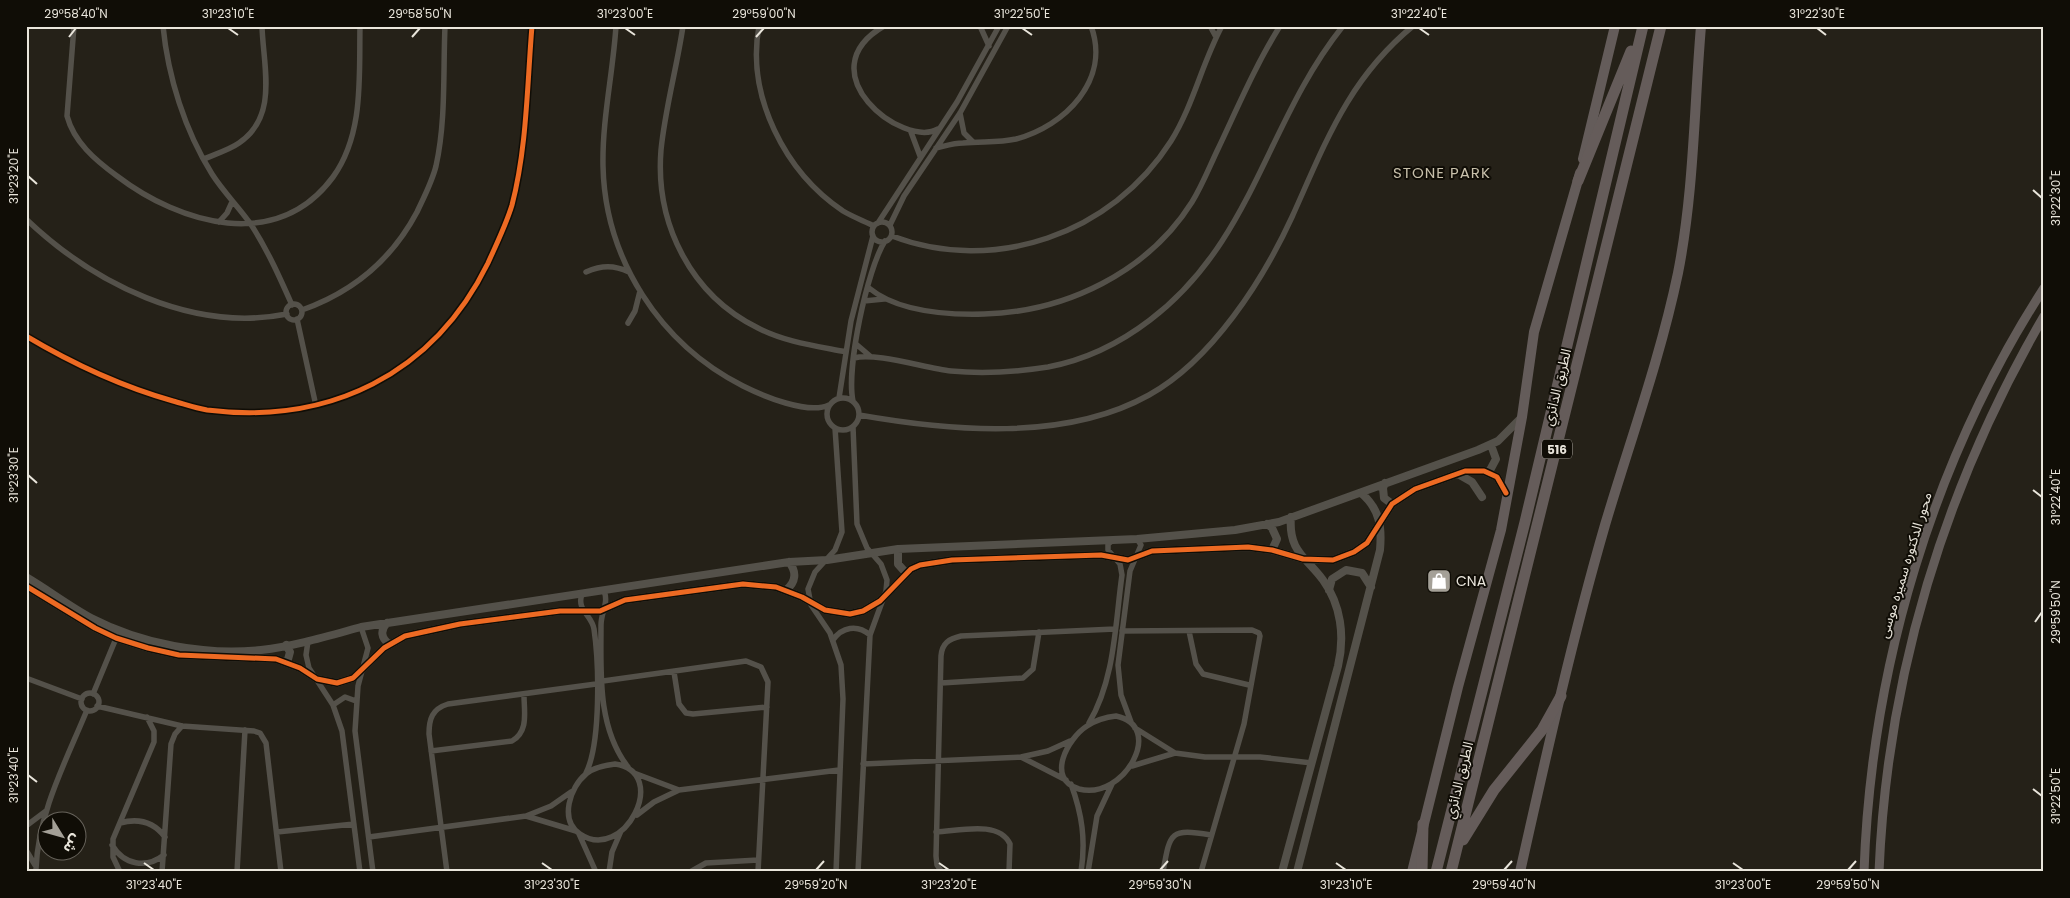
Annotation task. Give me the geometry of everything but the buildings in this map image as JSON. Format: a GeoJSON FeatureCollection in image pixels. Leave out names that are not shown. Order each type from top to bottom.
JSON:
{"type":"FeatureCollection","features":[{"type":"Feature","properties":{"kind":"highway","name":"الطريق الدائري"},"geometry":{"type":"LineString","coordinates":[[1412,872],[1501,530],[1506,493],[1522,417],[1534,332],[1578,181],[1615,26]]}},
{"type":"Feature","properties":{"kind":"highway","name":"الطريق الدائري"},"geometry":{"type":"LineString","coordinates":[[1436,872],[1525,522],[1642,26]]}},
{"type":"Feature","properties":{"kind":"highway","name":"516"},"geometry":{"type":"LineString","coordinates":[[1578,181],[1642,26]]}},
{"type":"Feature","properties":{"kind":"highway","name":"الطريق الدائري"},"geometry":{"type":"LineString","coordinates":[[1451,872],[1661,26]]}},
{"type":"Feature","properties":{"kind":"highway"},"geometry":{"type":"LineString","coordinates":[[1520,872],[1561,696],[1605,526],[1655,364],[1678,273],[1692,186],[1701,26]]}},
{"type":"Feature","properties":{"kind":"highway"},"geometry":{"type":"LineString","coordinates":[[1457,850],[1494,790],[1542,730],[1561,696]]}},
{"type":"Feature","properties":{"kind":"highway","name":"516"},"geometry":{"type":"LineString","coordinates":[[1422,872],[1423,824]]}},
{"type":"Feature","properties":{"kind":"main road","name":"محور الدكتوره سميره موسى"},"geometry":{"type":"LineString","coordinates":[[1864,872],[1869,800],[1880,715],[1892,658],[1916,567],[1934,511],[1967,428],[2007,349],[2044,288]]}},
{"type":"Feature","properties":{"kind":"main road","name":"محور الدكتوره سميره موسى"},"geometry":{"type":"LineString","coordinates":[[1879,872],[1883,801],[1893,724],[1905,663],[1924,595],[1946,527],[1972,459],[2006,385],[2044,316]]}},
{"type":"Feature","properties":{"kind":"street"},"geometry":{"type":"LineString","coordinates":[[74,26],[67,116],[76,138],[104,167],[141,194],[192,217],[219,222],[251,224],[269,220],[299,207],[318,194],[339,167],[349,148],[355,129],[360,26]]}},
{"type":"Feature","properties":{"kind":"street"},"geometry":{"type":"LineString","coordinates":[[162,26],[175,86],[188,124],[204,159],[232,202],[251,224],[265,248],[292,305]]}},
{"type":"Feature","properties":{"kind":"street"},"geometry":{"type":"LineString","coordinates":[[204,159],[238,144],[252,131],[260,120],[268,92],[262,26]]}},
{"type":"Feature","properties":{"kind":"street"},"geometry":{"type":"LineString","coordinates":[[302,310],[344,292],[376,268],[398,242],[420,206],[433,176],[439,144],[445,26]]}},
{"type":"Feature","properties":{"kind":"street"},"geometry":{"type":"LineString","coordinates":[[26,336],[64,359],[110,380],[158,397],[205,409],[261,413],[316,406],[355,393],[404,366],[424,351],[452,321],[481,277],[511,207],[520,166],[532,26]]}},
{"type":"Feature","properties":{"kind":"street"},"geometry":{"type":"LineString","coordinates":[[616,26],[604,144],[604,179],[612,227],[629,272],[640,291],[662,322],[681,343],[730,379],[762,394],[797,406],[816,408],[829,405],[838,398],[846,398],[853,401]]}},
{"type":"Feature","properties":{"kind":"street"},"geometry":{"type":"LineString","coordinates":[[683,26],[664,130],[660,168],[664,206],[676,244],[695,277],[724,306],[740,318],[778,336],[846,352]]}},
{"type":"Feature","properties":{"kind":"street"},"geometry":{"type":"LineString","coordinates":[[759,26],[756,47],[760,89],[780,141],[796,165],[816,188],[843,210],[876,225],[886,222],[890,225]]}},
{"type":"Feature","properties":{"kind":"street"},"geometry":{"type":"LineString","coordinates":[[884,26],[872,34],[856,54],[854,77],[858,90],[865,100],[911,132],[920,156]]}},
{"type":"Feature","properties":{"kind":"street"},"geometry":{"type":"LineString","coordinates":[[980,26],[988,46]]}},
{"type":"Feature","properties":{"kind":"street"},"geometry":{"type":"LineString","coordinates":[[838,398],[851,321],[876,225],[909,171],[940,128],[971,79],[999,26]]}},
{"type":"Feature","properties":{"kind":"street"},"geometry":{"type":"LineString","coordinates":[[892,236],[890,225],[900,204],[960,113],[1008,26]]}},
{"type":"Feature","properties":{"kind":"street"},"geometry":{"type":"LineString","coordinates":[[936,148],[973,142],[1001,142],[1027,135],[1049,125],[1068,112],[1087,88],[1092,74],[1094,51],[1091,26]]}},
{"type":"Feature","properties":{"kind":"street"},"geometry":{"type":"LineString","coordinates":[[1210,26],[1216,37]]}},
{"type":"Feature","properties":{"kind":"street"},"geometry":{"type":"LineString","coordinates":[[892,236],[928,248],[983,252],[1038,242],[1090,219],[1121,198],[1157,161],[1184,118],[1222,26]]}},
{"type":"Feature","properties":{"kind":"street"},"geometry":{"type":"LineString","coordinates":[[864,301],[887,300],[919,308],[957,314],[1015,312],[1045,306],[1079,294],[1100,285],[1131,266],[1159,242],[1192,202],[1257,66],[1280,26]]}},
{"type":"Feature","properties":{"kind":"street"},"geometry":{"type":"LineString","coordinates":[[854,358],[870,356],[952,371],[1014,371],[1068,362],[1099,351],[1140,328],[1188,287],[1228,234],[1306,79],[1343,26]]}},
{"type":"Feature","properties":{"kind":"street"},"geometry":{"type":"LineString","coordinates":[[859,415],[934,427],[987,429],[1029,427],[1103,414],[1135,402],[1164,386],[1203,351],[1240,307],[1283,235],[1326,139],[1345,104],[1381,56],[1413,26]]}},
{"type":"Feature","properties":{"kind":"street"},"geometry":{"type":"LineString","coordinates":[[971,79],[977,83]]}},
{"type":"Feature","properties":{"kind":"street"},"geometry":{"type":"LineString","coordinates":[[960,113],[964,133],[973,142]]}},
{"type":"Feature","properties":{"kind":"street"},"geometry":{"type":"LineString","coordinates":[[911,132],[929,132],[940,128]]}},
{"type":"Feature","properties":{"kind":"street"},"geometry":{"type":"LineString","coordinates":[[909,171],[917,177]]}},
{"type":"Feature","properties":{"kind":"street"},"geometry":{"type":"LineString","coordinates":[[219,222],[228,213],[232,202]]}},
{"type":"Feature","properties":{"kind":"street"},"geometry":{"type":"LineString","coordinates":[[26,219],[54,244],[94,270],[130,290],[160,302],[195,313],[228,318],[265,317],[287,314]]}},
{"type":"Feature","properties":{"kind":"street"},"geometry":{"type":"LineString","coordinates":[[873,236],[879,241],[885,241]]}},
{"type":"Feature","properties":{"kind":"street"},"geometry":{"type":"LineString","coordinates":[[858,872],[870,634],[884,596],[886,574],[881,564],[864,542],[857,524],[853,426],[859,415],[858,408],[853,401],[851,385],[864,301],[878,255],[885,241],[892,236]]}},
{"type":"Feature","properties":{"kind":"street"},"geometry":{"type":"LineString","coordinates":[[586,272],[595,268],[612,266],[629,272]]}},
{"type":"Feature","properties":{"kind":"street"},"geometry":{"type":"LineString","coordinates":[[869,288],[887,300]]}},
{"type":"Feature","properties":{"kind":"street"},"geometry":{"type":"LineString","coordinates":[[628,323],[635,311],[640,291]]}},
{"type":"Feature","properties":{"kind":"street"},"geometry":{"type":"LineString","coordinates":[[292,305],[299,306],[302,310]]}},
{"type":"Feature","properties":{"kind":"street"},"geometry":{"type":"LineString","coordinates":[[287,314],[287,310],[292,305]]}},
{"type":"Feature","properties":{"kind":"street"},"geometry":{"type":"LineString","coordinates":[[297,320],[301,317],[302,310]]}},
{"type":"Feature","properties":{"kind":"street"},"geometry":{"type":"LineString","coordinates":[[287,314],[291,319],[297,320]]}},
{"type":"Feature","properties":{"kind":"street"},"geometry":{"type":"LineString","coordinates":[[297,320],[316,406]]}},
{"type":"Feature","properties":{"kind":"street"},"geometry":{"type":"LineString","coordinates":[[851,321],[860,323]]}},
{"type":"Feature","properties":{"kind":"street"},"geometry":{"type":"LineString","coordinates":[[856,344],[870,356]]}},
{"type":"Feature","properties":{"kind":"street"},"geometry":{"type":"LineString","coordinates":[[829,405],[827,412],[828,420],[835,428],[842,430],[853,426]]}},
{"type":"Feature","properties":{"kind":"street"},"geometry":{"type":"LineString","coordinates":[[26,578],[118,634],[180,647],[243,651],[308,641],[361,627],[789,562],[827,560],[898,549],[1137,539],[1235,530],[1291,518],[1490,445],[1505,436],[1522,417]]}},
{"type":"Feature","properties":{"kind":"street"},"geometry":{"type":"LineString","coordinates":[[835,428],[842,532],[839,544],[811,580],[808,589],[810,602],[833,640],[841,665],[843,682],[836,872]]}},
{"type":"Feature","properties":{"kind":"street"},"geometry":{"type":"LineString","coordinates":[[1489,472],[1496,459],[1495,451],[1490,445]]}},
{"type":"Feature","properties":{"kind":"street"},"geometry":{"type":"LineString","coordinates":[[26,586],[118,634],[179,655],[258,658],[287,663],[317,679],[331,683],[342,683],[353,678],[389,644],[421,631],[582,610],[604,610],[626,600],[732,585],[759,584],[786,590],[831,612],[850,614],[869,608],[884,596],[906,572],[920,565],[952,560],[1101,554],[1125,560],[1134,559],[1152,551],[1248,547],[1272,550],[1303,560],[1326,561],[1348,556],[1367,543],[1392,504],[1415,489],[1473,470],[1489,472],[1500,480],[1506,493]]}},
{"type":"Feature","properties":{"kind":"street"},"geometry":{"type":"LineString","coordinates":[[1458,474],[1472,482],[1482,497]]}},
{"type":"Feature","properties":{"kind":"street"},"geometry":{"type":"LineString","coordinates":[[1385,483],[1383,493],[1387,502],[1392,504]]}},
{"type":"Feature","properties":{"kind":"street"},"geometry":{"type":"LineString","coordinates":[[1297,872],[1380,550],[1380,522],[1375,509],[1361,493]]}},
{"type":"Feature","properties":{"kind":"street"},"geometry":{"type":"LineString","coordinates":[[1282,872],[1340,655],[1340,623],[1329,590],[1303,560],[1292,540],[1291,518]]}},
{"type":"Feature","properties":{"kind":"street"},"geometry":{"type":"LineString","coordinates":[[1267,524],[1272,528],[1277,539],[1272,550]]}},
{"type":"Feature","properties":{"kind":"street"},"geometry":{"type":"LineString","coordinates":[[1088,725],[1106,686],[1115,629],[1122,572],[1120,564],[1112,556],[1108,547],[1115,539]]}},
{"type":"Feature","properties":{"kind":"street"},"geometry":{"type":"LineString","coordinates":[[1132,766],[1138,743],[1134,726],[1122,701],[1118,680],[1130,571],[1141,545],[1137,539]]}},
{"type":"Feature","properties":{"kind":"street"},"geometry":{"type":"LineString","coordinates":[[898,549],[898,564],[906,572]]}},
{"type":"Feature","properties":{"kind":"street"},"geometry":{"type":"LineString","coordinates":[[786,590],[793,583],[795,577],[794,570],[789,562]]}},
{"type":"Feature","properties":{"kind":"street"},"geometry":{"type":"LineString","coordinates":[[1329,590],[1332,579],[1346,570],[1362,573],[1371,586]]}},
{"type":"Feature","properties":{"kind":"street"},"geometry":{"type":"LineString","coordinates":[[604,591],[607,600],[601,625],[606,724],[616,748],[634,773],[640,793],[637,810],[633,818]]}},
{"type":"Feature","properties":{"kind":"street"},"geometry":{"type":"LineString","coordinates":[[582,594],[580,602],[582,610],[593,627],[596,740],[586,773],[573,791],[569,803],[569,817],[596,872]]}},
{"type":"Feature","properties":{"kind":"street"},"geometry":{"type":"LineString","coordinates":[[387,623],[383,628],[382,636],[389,644]]}},
{"type":"Feature","properties":{"kind":"street"},"geometry":{"type":"LineString","coordinates":[[361,627],[368,648],[356,701],[355,731],[373,872]]}},
{"type":"Feature","properties":{"kind":"street"},"geometry":{"type":"LineString","coordinates":[[833,640],[838,634],[850,628],[863,630],[870,634]]}},
{"type":"Feature","properties":{"kind":"street"},"geometry":{"type":"LineString","coordinates":[[942,872],[936,861],[936,832],[940,759],[941,650],[948,640],[961,636],[1115,629]]}},
{"type":"Feature","properties":{"kind":"street"},"geometry":{"type":"LineString","coordinates":[[1122,631],[1252,630],[1259,633],[1261,643],[1249,685],[1247,709],[1201,872]]}},
{"type":"Feature","properties":{"kind":"street"},"geometry":{"type":"LineString","coordinates":[[1189,631],[1200,671],[1207,676],[1249,685]]}},
{"type":"Feature","properties":{"kind":"street"},"geometry":{"type":"LineString","coordinates":[[941,683],[1023,678],[1033,669],[1039,632]]}},
{"type":"Feature","properties":{"kind":"street"},"geometry":{"type":"LineString","coordinates":[[93,694],[118,634]]}},
{"type":"Feature","properties":{"kind":"street"},"geometry":{"type":"LineString","coordinates":[[308,641],[307,662],[333,705],[343,737],[360,872]]}},
{"type":"Feature","properties":{"kind":"street"},"geometry":{"type":"LineString","coordinates":[[286,645],[290,652],[287,663]]}},
{"type":"Feature","properties":{"kind":"street"},"geometry":{"type":"LineString","coordinates":[[603,681],[746,661],[754,663],[766,674],[768,682],[758,872]]}},
{"type":"Feature","properties":{"kind":"street"},"geometry":{"type":"LineString","coordinates":[[674,672],[679,704],[686,712],[693,714],[767,706]]}},
{"type":"Feature","properties":{"kind":"street"},"geometry":{"type":"LineString","coordinates":[[26,678],[82,699]]}},
{"type":"Feature","properties":{"kind":"street"},"geometry":{"type":"LineString","coordinates":[[447,872],[431,751],[430,721],[432,715],[442,706],[596,684]]}},
{"type":"Feature","properties":{"kind":"street"},"geometry":{"type":"LineString","coordinates":[[82,699],[88,694],[93,694]]}},
{"type":"Feature","properties":{"kind":"street"},"geometry":{"type":"LineString","coordinates":[[87,710],[94,710],[97,706],[98,699],[93,694]]}},
{"type":"Feature","properties":{"kind":"street"},"geometry":{"type":"LineString","coordinates":[[431,751],[512,741],[519,736],[524,727],[524,695]]}},
{"type":"Feature","properties":{"kind":"street"},"geometry":{"type":"LineString","coordinates":[[333,705],[342,698],[356,701]]}},
{"type":"Feature","properties":{"kind":"street"},"geometry":{"type":"LineString","coordinates":[[82,699],[82,704],[87,710]]}},
{"type":"Feature","properties":{"kind":"street"},"geometry":{"type":"LineString","coordinates":[[97,706],[182,726],[245,730],[260,733],[266,743],[281,872]]}},
{"type":"Feature","properties":{"kind":"street"},"geometry":{"type":"LineString","coordinates":[[46,810],[87,710]]}},
{"type":"Feature","properties":{"kind":"street"},"geometry":{"type":"LineString","coordinates":[[863,764],[940,759],[1021,758],[1048,751],[1072,740],[1088,725],[1116,716],[1175,753]]}},
{"type":"Feature","properties":{"kind":"street"},"geometry":{"type":"LineString","coordinates":[[120,872],[113,857],[112,846],[154,742],[154,731],[147,717]]}},
{"type":"Feature","properties":{"kind":"street"},"geometry":{"type":"LineString","coordinates":[[162,872],[171,744],[174,734],[182,726]]}},
{"type":"Feature","properties":{"kind":"street"},"geometry":{"type":"LineString","coordinates":[[237,872],[245,730]]}},
{"type":"Feature","properties":{"kind":"street"},"geometry":{"type":"LineString","coordinates":[[1072,740],[1061,763],[1063,774],[1069,783],[1083,825],[1082,872]]}},
{"type":"Feature","properties":{"kind":"street"},"geometry":{"type":"LineString","coordinates":[[1088,872],[1096,816],[1112,784],[1132,766],[1175,753],[1206,757],[1260,757],[1312,763]]}},
{"type":"Feature","properties":{"kind":"street"},"geometry":{"type":"LineString","coordinates":[[1021,758],[1080,789],[1092,789],[1112,784]]}},
{"type":"Feature","properties":{"kind":"street"},"geometry":{"type":"LineString","coordinates":[[586,773],[609,765],[628,766]]}},
{"type":"Feature","properties":{"kind":"street"},"geometry":{"type":"LineString","coordinates":[[608,872],[614,844],[633,818],[654,802],[679,790],[839,770]]}},
{"type":"Feature","properties":{"kind":"street"},"geometry":{"type":"LineString","coordinates":[[634,773],[679,790]]}},
{"type":"Feature","properties":{"kind":"street"},"geometry":{"type":"LineString","coordinates":[[369,837],[526,816],[551,806],[573,791]]}},
{"type":"Feature","properties":{"kind":"street"},"geometry":{"type":"LineString","coordinates":[[526,816],[596,839],[622,831]]}},
{"type":"Feature","properties":{"kind":"street"},"geometry":{"type":"LineString","coordinates":[[26,826],[38,817]]}},
{"type":"Feature","properties":{"kind":"street"},"geometry":{"type":"LineString","coordinates":[[120,823],[131,820],[146,822],[155,826],[165,837]]}},
{"type":"Feature","properties":{"kind":"street"},"geometry":{"type":"LineString","coordinates":[[277,832],[354,824]]}},
{"type":"Feature","properties":{"kind":"street"},"geometry":{"type":"LineString","coordinates":[[936,832],[988,830],[1000,832],[1010,844],[1009,872]]}},
{"type":"Feature","properties":{"kind":"street"},"geometry":{"type":"LineString","coordinates":[[1163,872],[1168,846],[1174,835],[1185,831],[1212,835]]}},
{"type":"Feature","properties":{"kind":"street"},"geometry":{"type":"LineString","coordinates":[[37,870],[38,839]]}},
{"type":"Feature","properties":{"kind":"street"},"geometry":{"type":"LineString","coordinates":[[112,846],[122,857],[136,863],[151,862],[164,855]]}},
{"type":"Feature","properties":{"kind":"street"},"geometry":{"type":"LineString","coordinates":[[26,850],[33,858],[37,870]]}},
{"type":"Feature","properties":{"kind":"street"},"geometry":{"type":"LineString","coordinates":[[690,872],[706,863],[758,860]]}},
{"type":"Feature","properties":{"kind":"cycle path"},"geometry":{"type":"LineString","coordinates":[[26,336],[61,356],[116,381],[153,395],[207,410],[252,413],[295,409],[335,400],[373,384],[407,363],[438,335],[465,302],[498,242],[512,205],[521,161],[532,26]]}},
{"type":"Feature","properties":{"kind":"cycle path"},"geometry":{"type":"LineString","coordinates":[[26,586],[95,628],[116,638],[148,648],[179,655],[276,659],[300,668],[317,679],[337,683],[353,678],[384,648],[405,636],[460,624],[560,611],[600,611],[625,600],[743,584],[776,587],[802,597],[825,610],[850,614],[863,611],[880,601],[911,569],[920,565],[952,560],[1101,555],[1128,560],[1152,551],[1248,547],[1272,550],[1303,559],[1333,560],[1354,552],[1367,543],[1392,504],[1415,489],[1465,471],[1484,471],[1497,477],[1506,493]]}},
{"type":"Feature","properties":{"kind":"place","name":"CNA"},"geometry":{"type":"Point","coordinates":[1439,581]}},
{"type":"Feature","properties":{"kind":"district","name":"STONE PARK"},"geometry":{"type":"Point","coordinates":[1442,172]}}]}
